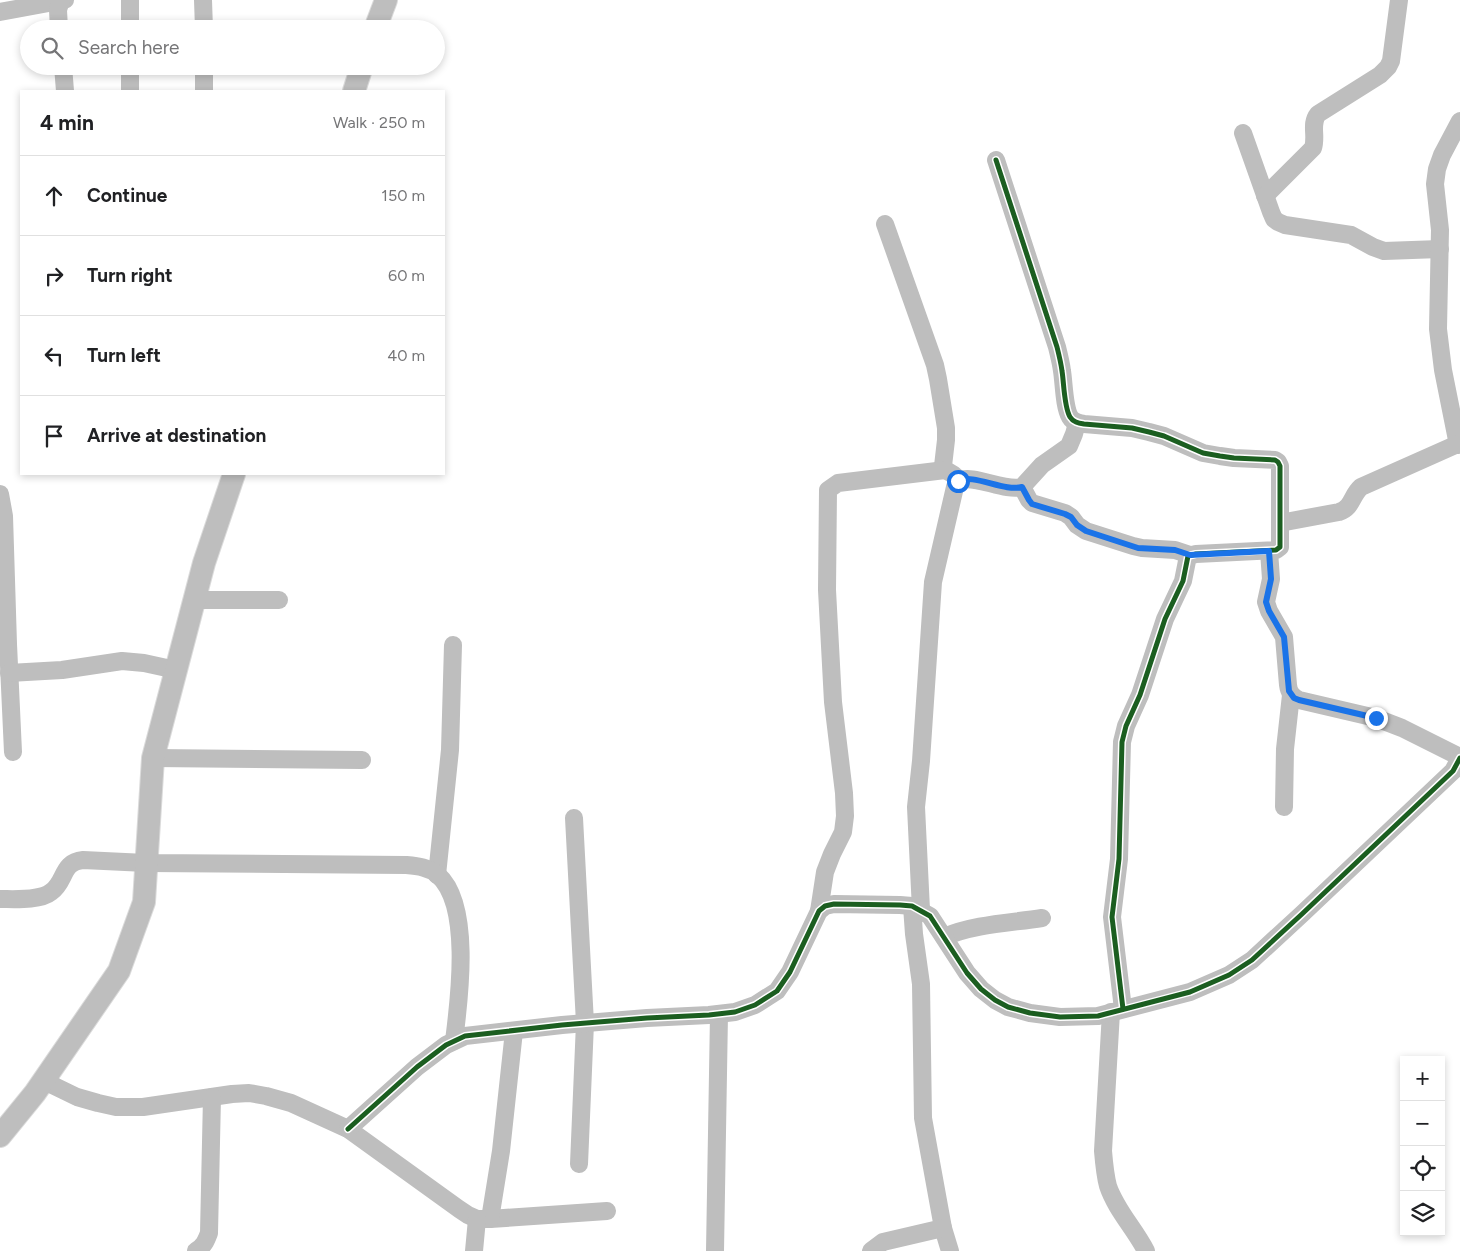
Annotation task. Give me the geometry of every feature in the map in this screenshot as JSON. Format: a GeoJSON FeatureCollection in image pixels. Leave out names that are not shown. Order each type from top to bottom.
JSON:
{"type":"FeatureCollection","features":[{"type":"Feature","properties":{"kind":"main road"},"geometry":{"type":"LineString","coordinates":[[378,20],[386,0]]}},
{"type":"Feature","properties":{"kind":"main road"},"geometry":{"type":"LineString","coordinates":[[354,90],[359,75]]}},
{"type":"Feature","properties":{"kind":"main road"},"geometry":{"type":"LineString","coordinates":[[0,1136],[44,1081],[119,971],[144,902],[153,758],[204,563],[234,475]]}},
{"type":"Feature","properties":{"kind":"street"},"geometry":{"type":"LineString","coordinates":[[58,20],[60,0]]}},
{"type":"Feature","properties":{"kind":"street"},"geometry":{"type":"LineString","coordinates":[[0,12],[66,0]]}},
{"type":"Feature","properties":{"kind":"street"},"geometry":{"type":"LineString","coordinates":[[130,0],[130,20]]}},
{"type":"Feature","properties":{"kind":"street"},"geometry":{"type":"LineString","coordinates":[[203,0],[204,20]]}},
{"type":"Feature","properties":{"kind":"street"},"geometry":{"type":"LineString","coordinates":[[1265,196],[1313,148],[1315,141],[1314,121],[1318,114],[1380,76],[1388,66],[1391,60],[1399,0]]}},
{"type":"Feature","properties":{"kind":"street"},"geometry":{"type":"LineString","coordinates":[[63,75],[65,90]]}},
{"type":"Feature","properties":{"kind":"street"},"geometry":{"type":"LineString","coordinates":[[130,75],[130,90]]}},
{"type":"Feature","properties":{"kind":"street"},"geometry":{"type":"LineString","coordinates":[[204,75],[204,90]]}},
{"type":"Feature","properties":{"kind":"street"},"geometry":{"type":"LineString","coordinates":[[1280,523],[1344,510],[1350,505],[1357,490],[1361,487],[1459,444],[1443,370],[1438,329],[1440,230],[1435,176],[1442,155],[1460,121]]}},
{"type":"Feature","properties":{"kind":"street"},"geometry":{"type":"LineString","coordinates":[[1243,133],[1274,219],[1278,222],[1284,225],[1351,235],[1384,251],[1440,249]]}},
{"type":"Feature","properties":{"kind":"street"},"geometry":{"type":"LineString","coordinates":[[996,160],[1057,347],[1069,416],[1077,423],[1132,428],[1164,436],[1203,453],[1277,460],[1280,466],[1280,547],[1278,550],[1269,551],[1190,555],[1175,550],[1138,548],[1086,531],[1077,525],[1071,517],[1030,502],[1022,487]]}},
{"type":"Feature","properties":{"kind":"street"},"geometry":{"type":"LineString","coordinates":[[885,224],[935,365],[946,428],[943,466],[961,480]]}},
{"type":"Feature","properties":{"kind":"street"},"geometry":{"type":"LineString","coordinates":[[950,1251],[942,1228],[923,1118],[921,984],[914,934],[916,908],[916,808],[933,582],[958,481],[966,479],[1012,488],[1022,487],[1042,465],[1069,446],[1077,423]]}},
{"type":"Feature","properties":{"kind":"street"},"geometry":{"type":"LineString","coordinates":[[348,1129],[418,1067],[446,1045],[465,1036],[585,1023],[735,1012],[755,1005],[777,991],[790,972],[818,911],[825,872],[842,832],[846,816],[833,711],[827,590],[828,490],[838,483],[946,470]]}},
{"type":"Feature","properties":{"kind":"street"},"geometry":{"type":"LineString","coordinates":[[0,494],[4,516],[13,752]]}},
{"type":"Feature","properties":{"kind":"street"},"geometry":{"type":"LineString","coordinates":[[1269,551],[1271,579],[1266,599],[1267,607],[1284,637],[1288,685],[1291,695],[1286,749],[1284,807]]}},
{"type":"Feature","properties":{"kind":"street"},"geometry":{"type":"LineString","coordinates":[[1146,1251],[1139,1236],[1116,1203],[1109,1187],[1103,1151],[1117,1011],[1112,918],[1119,859],[1122,742],[1126,726],[1140,694],[1165,619],[1183,581],[1187,558],[1190,555]]}},
{"type":"Feature","properties":{"kind":"street"},"geometry":{"type":"LineString","coordinates":[[194,600],[279,600]]}},
{"type":"Feature","properties":{"kind":"street"},"geometry":{"type":"LineString","coordinates":[[437,875],[450,750],[453,645]]}},
{"type":"Feature","properties":{"kind":"street"},"geometry":{"type":"LineString","coordinates":[[9,673],[62,670],[122,661],[144,663],[176,670]]}},
{"type":"Feature","properties":{"kind":"street"},"geometry":{"type":"LineString","coordinates":[[818,911],[825,906],[834,904],[884,904],[916,908],[930,916],[967,973],[981,989],[1008,1007],[1030,1013],[1060,1017],[1098,1016],[1190,992],[1229,975],[1252,960],[1458,765],[1402,728],[1376,718],[1299,700],[1291,695]]}},
{"type":"Feature","properties":{"kind":"street"},"geometry":{"type":"LineString","coordinates":[[153,758],[362,760]]}},
{"type":"Feature","properties":{"kind":"street"},"geometry":{"type":"LineString","coordinates":[[574,818],[585,1023],[579,1164]]}},
{"type":"Feature","properties":{"kind":"street"},"geometry":{"type":"LineString","coordinates":[[0,899],[46,896],[52,892],[67,869],[76,861],[419,866],[437,875],[444,882],[452,895],[458,921],[461,973],[454,1042]]}},
{"type":"Feature","properties":{"kind":"street"},"geometry":{"type":"LineString","coordinates":[[944,937],[971,928],[1042,918]]}},
{"type":"Feature","properties":{"kind":"street"},"geometry":{"type":"LineString","coordinates":[[715,1251],[719,1014]]}},
{"type":"Feature","properties":{"kind":"street"},"geometry":{"type":"LineString","coordinates":[[474,1251],[501,1151],[514,1031]]}},
{"type":"Feature","properties":{"kind":"street"},"geometry":{"type":"LineString","coordinates":[[44,1081],[77,1097],[116,1107],[143,1107],[249,1093],[291,1103],[348,1129],[459,1209],[468,1215],[483,1219],[608,1211]]}},
{"type":"Feature","properties":{"kind":"street"},"geometry":{"type":"LineString","coordinates":[[196,1251],[206,1242],[209,1233],[212,1097]]}},
{"type":"Feature","properties":{"kind":"street"},"geometry":{"type":"LineString","coordinates":[[871,1251],[883,1242],[942,1228]]}},
{"type":"Feature","properties":{"kind":"cycle path"},"geometry":{"type":"LineString","coordinates":[[996,160],[1057,347],[1062,368],[1066,407],[1071,419],[1084,424],[1132,428],[1149,432],[1164,436],[1203,453],[1234,458],[1275,460],[1280,466],[1280,547],[1276,550],[1188,556],[1183,581],[1165,619],[1140,695],[1126,726],[1122,742],[1119,859],[1112,917],[1123,1009]]}},
{"type":"Feature","properties":{"kind":"cycle path"},"geometry":{"type":"LineString","coordinates":[[348,1129],[417,1067],[446,1045],[465,1036],[562,1025],[709,1015],[735,1012],[755,1005],[777,991],[790,972],[819,911],[825,906],[834,904],[912,906],[930,916],[967,973],[981,989],[1008,1007],[1030,1013],[1060,1017],[1098,1016],[1190,992],[1229,975],[1252,960],[1453,771],[1460,758]]}},
{"type":"Feature","properties":{"kind":"route"},"geometry":{"type":"LineString","coordinates":[[958,481],[966,479],[1012,488],[1022,487],[1032,504],[1065,514],[1086,531],[1138,548],[1168,549],[1190,555],[1269,551],[1271,579],[1266,602],[1284,637],[1288,685],[1291,695],[1299,700],[1353,711],[1376,718]]}}]}
